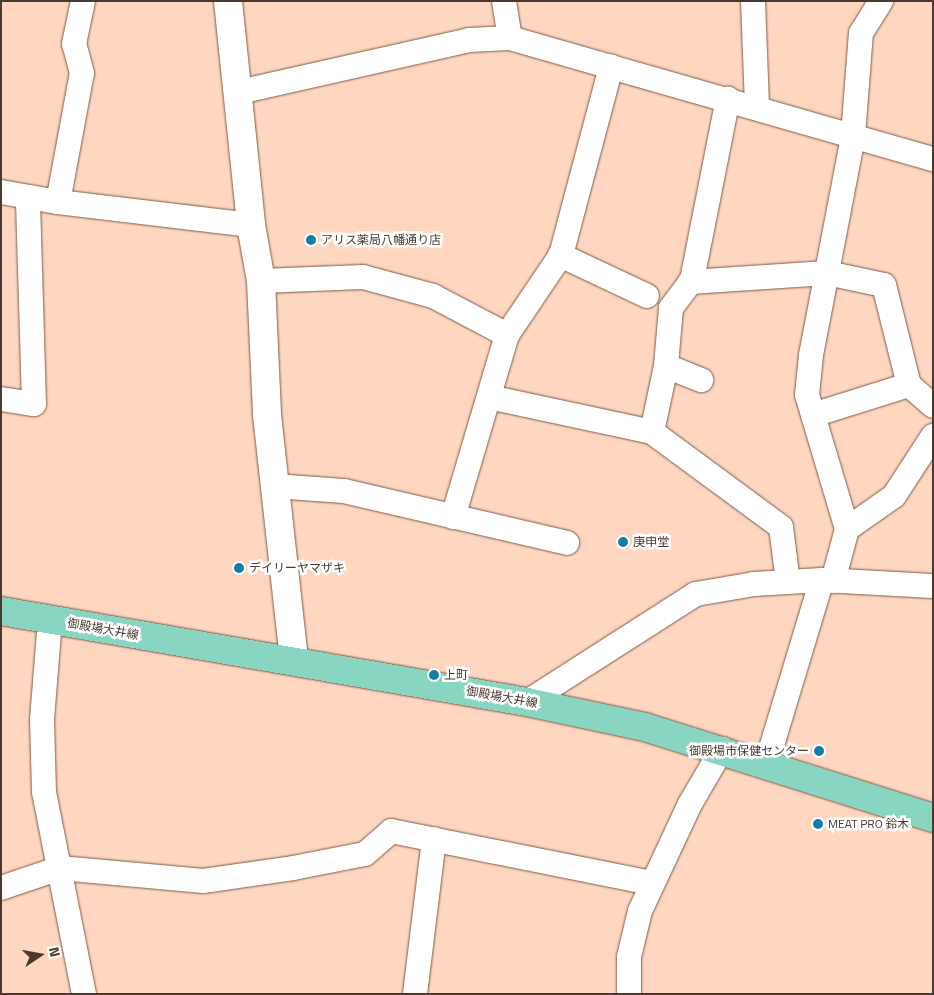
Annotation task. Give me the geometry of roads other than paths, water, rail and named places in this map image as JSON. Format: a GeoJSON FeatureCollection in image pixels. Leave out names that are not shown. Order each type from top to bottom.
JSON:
{"type":"FeatureCollection","features":[{"type":"Feature","properties":{"kind":"main road","name":"御殿場大井線"},"geometry":{"type":"LineString","coordinates":[[1,611],[527,702],[645,726],[722,749],[766,765],[933,818]]}},
{"type":"Feature","properties":{"kind":"street"},"geometry":{"type":"LineString","coordinates":[[58,202],[82,73],[74,44],[83,1]]}},
{"type":"Feature","properties":{"kind":"street"},"geometry":{"type":"LineString","coordinates":[[228,1],[239,92],[251,225],[261,281],[274,486],[294,661]]}},
{"type":"Feature","properties":{"kind":"street"},"geometry":{"type":"LineString","coordinates":[[504,1],[510,38]]}},
{"type":"Feature","properties":{"kind":"street"},"geometry":{"type":"LineString","coordinates":[[753,1],[757,107]]}},
{"type":"Feature","properties":{"kind":"street"},"geometry":{"type":"LineString","coordinates":[[847,529],[807,395],[827,273],[853,136],[861,33],[880,1]]}},
{"type":"Feature","properties":{"kind":"street"},"geometry":{"type":"LineString","coordinates":[[239,92],[469,40],[510,38],[757,107],[933,159]]}},
{"type":"Feature","properties":{"kind":"street"},"geometry":{"type":"LineString","coordinates":[[453,517],[507,335],[560,255],[611,67]]}},
{"type":"Feature","properties":{"kind":"street"},"geometry":{"type":"LineString","coordinates":[[652,432],[666,366],[672,308],[690,282],[728,99]]}},
{"type":"Feature","properties":{"kind":"street"},"geometry":{"type":"LineString","coordinates":[[1,192],[58,202],[251,225]]}},
{"type":"Feature","properties":{"kind":"street"},"geometry":{"type":"LineString","coordinates":[[1,399],[34,404],[28,197]]}},
{"type":"Feature","properties":{"kind":"street"},"geometry":{"type":"LineString","coordinates":[[560,255],[648,296]]}},
{"type":"Feature","properties":{"kind":"street"},"geometry":{"type":"LineString","coordinates":[[690,282],[827,273],[884,285],[909,385],[933,406]]}},
{"type":"Feature","properties":{"kind":"street"},"geometry":{"type":"LineString","coordinates":[[261,281],[362,277],[433,296],[507,335]]}},
{"type":"Feature","properties":{"kind":"street"},"geometry":{"type":"LineString","coordinates":[[666,366],[701,380]]}},
{"type":"Feature","properties":{"kind":"street"},"geometry":{"type":"LineString","coordinates":[[813,415],[909,385]]}},
{"type":"Feature","properties":{"kind":"street"},"geometry":{"type":"LineString","coordinates":[[489,397],[652,432],[781,526],[788,582]]}},
{"type":"Feature","properties":{"kind":"street"},"geometry":{"type":"LineString","coordinates":[[766,765],[827,581],[847,529],[894,496],[933,436]]}},
{"type":"Feature","properties":{"kind":"street"},"geometry":{"type":"LineString","coordinates":[[274,486],[344,491],[567,543]]}},
{"type":"Feature","properties":{"kind":"street"},"geometry":{"type":"LineString","coordinates":[[527,702],[696,594],[754,584],[788,582],[827,581],[933,586]]}},
{"type":"Feature","properties":{"kind":"street"},"geometry":{"type":"LineString","coordinates":[[50,620],[42,720],[44,783],[84,994]]}},
{"type":"Feature","properties":{"kind":"street"},"geometry":{"type":"LineString","coordinates":[[628,994],[629,957],[640,911],[690,804],[722,749]]}},
{"type":"Feature","properties":{"kind":"street"},"geometry":{"type":"LineString","coordinates":[[1,888],[60,868],[203,881],[365,854],[391,831],[652,883]]}},
{"type":"Feature","properties":{"kind":"street"},"geometry":{"type":"LineString","coordinates":[[414,994],[434,839]]}},
{"type":"Feature","properties":{"kind":"place","name":"アリス薬局八幡通り店"},"geometry":{"type":"Point","coordinates":[311,240]}},
{"type":"Feature","properties":{"kind":"place","name":"庚申堂"},"geometry":{"type":"Point","coordinates":[623,542]}},
{"type":"Feature","properties":{"kind":"place","name":"デイリーヤマザキ"},"geometry":{"type":"Point","coordinates":[239,568]}},
{"type":"Feature","properties":{"kind":"place","name":"上町"},"geometry":{"type":"Point","coordinates":[434,675]}},
{"type":"Feature","properties":{"kind":"place","name":"御殿場市保健センター"},"geometry":{"type":"Point","coordinates":[819,751]}},
{"type":"Feature","properties":{"kind":"place","name":"MEAT PRO 鈴木"},"geometry":{"type":"Point","coordinates":[818,824]}}]}
